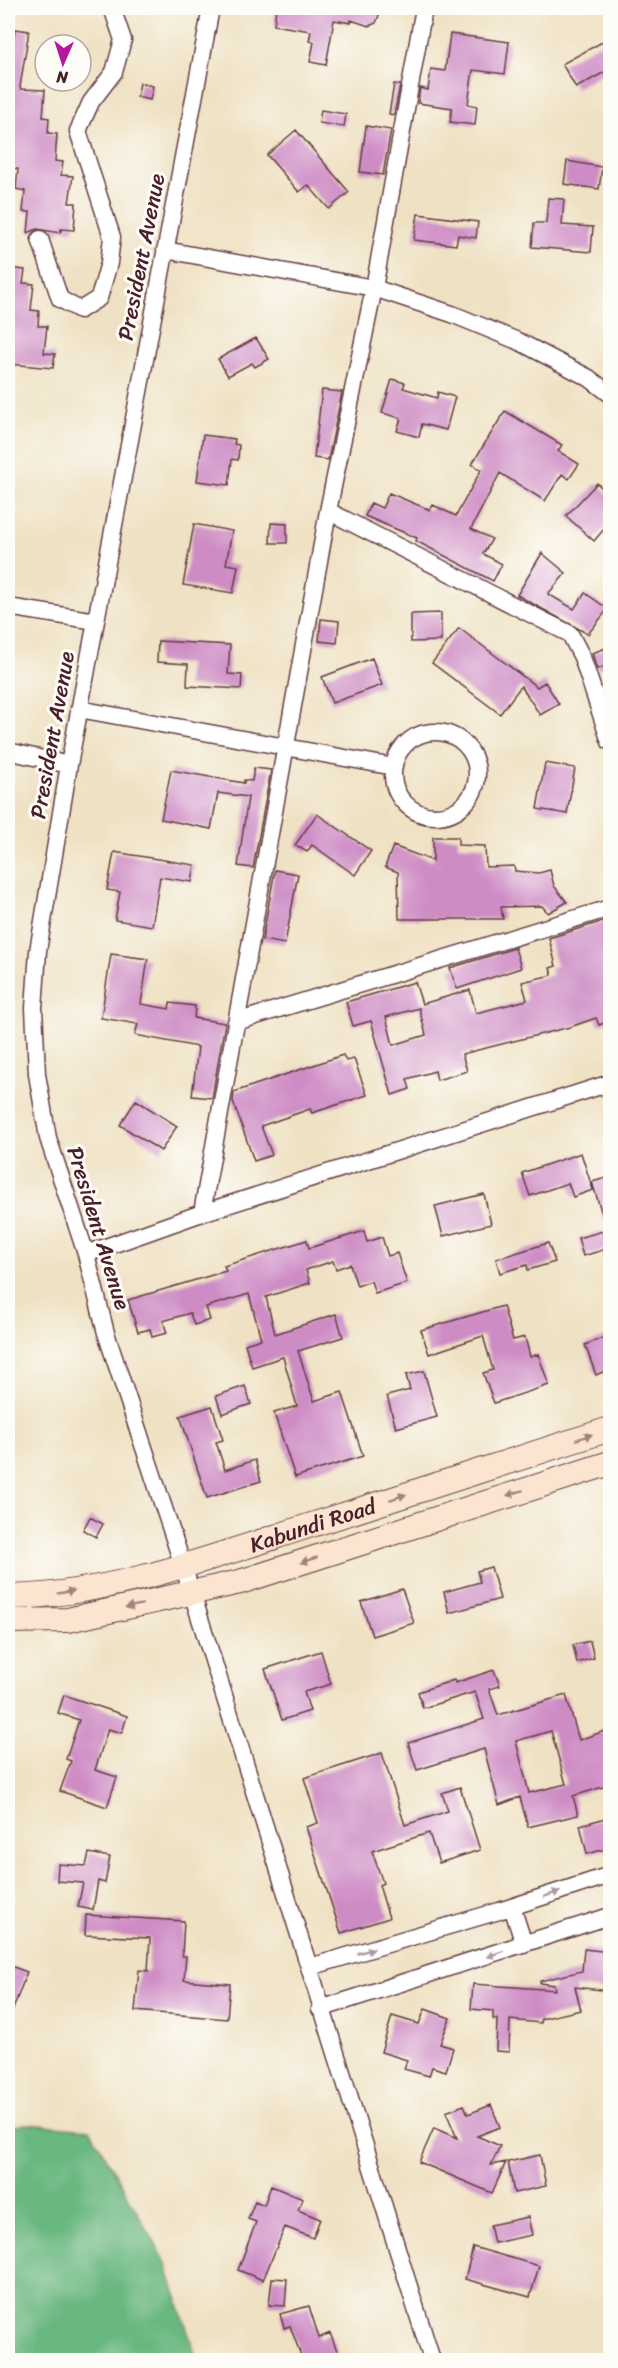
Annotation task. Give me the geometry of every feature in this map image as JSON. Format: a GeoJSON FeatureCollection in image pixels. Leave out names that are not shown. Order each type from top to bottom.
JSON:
{"type":"FeatureCollection","features":[{"type":"Feature","properties":{"kind":"street"},"geometry":{"type":"LineString","coordinates":[[40,239],[60,299],[80,310],[99,298],[109,263],[112,237],[78,131],[91,102],[114,72],[123,40],[112,8]]}},
{"type":"Feature","properties":{"kind":"street","name":"President Avenue"},"geometry":{"type":"LineString","coordinates":[[211,8],[79,709],[38,951],[34,1008],[37,1074],[48,1138],[86,1254],[106,1334],[192,1593],[310,1967],[320,2009],[432,2361]]}},
{"type":"Feature","properties":{"kind":"street"},"geometry":{"type":"LineString","coordinates":[[202,1213],[328,511],[374,288],[424,8]]}},
{"type":"Feature","properties":{"kind":"street"},"geometry":{"type":"LineString","coordinates":[[165,250],[374,288],[452,314],[520,342],[589,378],[610,394]]}},
{"type":"Feature","properties":{"kind":"street"},"geometry":{"type":"LineString","coordinates":[[328,511],[570,634],[582,657],[610,742]]}},
{"type":"Feature","properties":{"kind":"street"},"geometry":{"type":"LineString","coordinates":[[8,607],[96,621]]}},
{"type":"Feature","properties":{"kind":"street"},"geometry":{"type":"LineString","coordinates":[[79,709],[286,749],[394,767]]}},
{"type":"Feature","properties":{"kind":"street"},"geometry":{"type":"LineString","coordinates":[[431,733],[442,733],[453,736],[469,750],[477,771],[476,782],[467,801],[459,808],[449,814],[428,816],[408,806],[401,798],[395,789],[394,767],[397,757],[411,740],[431,733]]}},
{"type":"Feature","properties":{"kind":"street"},"geometry":{"type":"LineString","coordinates":[[8,751],[69,765]]}},
{"type":"Feature","properties":{"kind":"street"},"geometry":{"type":"LineString","coordinates":[[236,1022],[610,908]]}},
{"type":"Feature","properties":{"kind":"street"},"geometry":{"type":"LineString","coordinates":[[86,1254],[202,1213],[610,1083]]}},
{"type":"Feature","properties":{"kind":"street","name":"Kabundi Road"},"geometry":{"type":"LineString","coordinates":[[8,1596],[43,1596],[69,1592],[183,1567],[610,1429]]}},
{"type":"Feature","properties":{"kind":"street"},"geometry":{"type":"LineString","coordinates":[[530,1455],[541,1485]]}},
{"type":"Feature","properties":{"kind":"street","name":"Kabundi Road"},"geometry":{"type":"LineString","coordinates":[[8,1621],[68,1620],[240,1582],[610,1463]]}},
{"type":"Feature","properties":{"kind":"street"},"geometry":{"type":"LineString","coordinates":[[441,1483],[452,1514]]}},
{"type":"Feature","properties":{"kind":"street"},"geometry":{"type":"LineString","coordinates":[[329,1520],[339,1550]]}},
{"type":"Feature","properties":{"kind":"street"},"geometry":{"type":"LineString","coordinates":[[310,1967],[512,1907],[610,1875]]}},
{"type":"Feature","properties":{"kind":"street"},"geometry":{"type":"LineString","coordinates":[[512,1907],[524,1944]]}},
{"type":"Feature","properties":{"kind":"street"},"geometry":{"type":"LineString","coordinates":[[320,2009],[610,1916]]}},
{"type":"Feature","properties":{"kind":"green space"},"geometry":{"type":"Polygon","coordinates":[[[25,2124],[90,2129],[165,2261],[197,2360],[8,2360],[8,2128],[25,2124]]]}},
{"type":"Feature","properties":{"kind":"building"},"geometry":{"type":"Polygon","coordinates":[[[276,8],[375,8],[379,15],[376,23],[369,26],[351,20],[351,23],[334,20],[326,65],[310,62],[314,42],[309,41],[311,31],[274,25],[276,8]]]}},
{"type":"Feature","properties":{"kind":"building"},"geometry":{"type":"Polygon","coordinates":[[[15,29],[29,31],[20,87],[33,90],[33,93],[45,93],[43,117],[49,118],[48,133],[57,134],[55,161],[63,162],[61,175],[73,176],[69,203],[76,203],[74,230],[61,229],[60,233],[37,229],[28,233],[30,212],[23,212],[25,191],[16,189],[18,169],[12,168],[14,150],[8,149],[8,74],[15,29]]]}},
{"type":"Feature","properties":{"kind":"building"},"geometry":{"type":"Polygon","coordinates":[[[450,34],[509,42],[505,74],[473,70],[468,104],[477,106],[475,125],[450,122],[452,108],[418,103],[420,88],[428,90],[431,69],[445,71],[450,34]]]}},
{"type":"Feature","properties":{"kind":"building"},"geometry":{"type":"Polygon","coordinates":[[[604,41],[610,52],[610,69],[576,88],[562,64],[604,41]]]}},
{"type":"Feature","properties":{"kind":"building"},"geometry":{"type":"Polygon","coordinates":[[[140,83],[153,86],[150,100],[137,97],[140,83]]]}},
{"type":"Feature","properties":{"kind":"building"},"geometry":{"type":"Polygon","coordinates":[[[394,84],[400,85],[394,115],[389,114],[394,84]]]}},
{"type":"Feature","properties":{"kind":"building"},"geometry":{"type":"Polygon","coordinates":[[[321,110],[346,114],[344,127],[319,123],[321,110]]]}},
{"type":"Feature","properties":{"kind":"building"},"geometry":{"type":"Polygon","coordinates":[[[366,126],[391,130],[383,175],[360,172],[366,126]]]}},
{"type":"Feature","properties":{"kind":"building"},"geometry":{"type":"Polygon","coordinates":[[[296,130],[349,192],[329,209],[308,185],[299,192],[267,155],[296,130]]]}},
{"type":"Feature","properties":{"kind":"building"},"geometry":{"type":"Polygon","coordinates":[[[567,161],[602,167],[599,189],[564,184],[567,161]]]}},
{"type":"Feature","properties":{"kind":"building"},"geometry":{"type":"Polygon","coordinates":[[[548,198],[564,199],[562,225],[593,227],[591,252],[532,247],[534,223],[546,223],[548,198]]]}},
{"type":"Feature","properties":{"kind":"building"},"geometry":{"type":"Polygon","coordinates":[[[418,214],[478,222],[476,238],[458,235],[456,245],[414,240],[418,214]]]}},
{"type":"Feature","properties":{"kind":"building"},"geometry":{"type":"Polygon","coordinates":[[[8,268],[25,270],[23,283],[34,284],[31,310],[39,311],[38,326],[47,326],[44,353],[55,354],[53,368],[8,364],[8,268]]]}},
{"type":"Feature","properties":{"kind":"building"},"geometry":{"type":"Polygon","coordinates":[[[256,338],[269,359],[255,367],[252,363],[228,376],[218,359],[256,338]]]}},
{"type":"Feature","properties":{"kind":"building"},"geometry":{"type":"Polygon","coordinates":[[[392,379],[405,383],[403,388],[437,398],[438,392],[455,397],[446,430],[422,424],[419,437],[397,431],[401,418],[382,413],[392,379]]]}},
{"type":"Feature","properties":{"kind":"building"},"geometry":{"type":"Polygon","coordinates":[[[322,390],[342,392],[328,460],[314,458],[322,390]]]}},
{"type":"Feature","properties":{"kind":"building"},"geometry":{"type":"Polygon","coordinates":[[[505,411],[562,445],[558,451],[579,464],[569,479],[562,474],[545,501],[500,473],[471,529],[492,539],[483,554],[502,564],[493,581],[416,541],[417,538],[365,516],[371,503],[382,508],[389,493],[430,510],[433,505],[456,516],[481,470],[472,464],[505,411]]]}},
{"type":"Feature","properties":{"kind":"building"},"geometry":{"type":"Polygon","coordinates":[[[203,435],[235,439],[234,444],[239,445],[238,460],[232,459],[229,485],[197,481],[203,435]]]}},
{"type":"Feature","properties":{"kind":"building"},"geometry":{"type":"Polygon","coordinates":[[[597,483],[610,496],[610,522],[594,541],[566,516],[597,483]]]}},
{"type":"Feature","properties":{"kind":"building"},"geometry":{"type":"Polygon","coordinates":[[[271,523],[287,524],[287,543],[270,543],[271,523]]]}},
{"type":"Feature","properties":{"kind":"building"},"geometry":{"type":"Polygon","coordinates":[[[194,524],[232,531],[226,564],[238,566],[233,593],[183,585],[194,524]]]}},
{"type":"Feature","properties":{"kind":"building"},"geometry":{"type":"Polygon","coordinates":[[[542,553],[566,573],[548,594],[574,609],[585,593],[608,609],[588,634],[517,595],[542,553]]]}},
{"type":"Feature","properties":{"kind":"building"},"geometry":{"type":"Polygon","coordinates":[[[441,613],[441,641],[411,642],[411,614],[441,613]]]}},
{"type":"Feature","properties":{"kind":"building"},"geometry":{"type":"Polygon","coordinates":[[[321,619],[339,621],[337,643],[319,641],[321,619]]]}},
{"type":"Feature","properties":{"kind":"building"},"geometry":{"type":"Polygon","coordinates":[[[459,628],[537,687],[545,682],[559,704],[540,715],[521,686],[500,714],[432,663],[459,628]]]}},
{"type":"Feature","properties":{"kind":"building"},"geometry":{"type":"Polygon","coordinates":[[[158,641],[230,645],[228,674],[242,675],[241,689],[187,686],[188,664],[157,662],[158,641]]]}},
{"type":"Feature","properties":{"kind":"building"},"geometry":{"type":"Polygon","coordinates":[[[606,648],[610,665],[597,669],[592,653],[606,648]]]}},
{"type":"Feature","properties":{"kind":"building"},"geometry":{"type":"Polygon","coordinates":[[[372,658],[382,685],[332,703],[322,677],[372,658]]]}},
{"type":"Feature","properties":{"kind":"building"},"geometry":{"type":"Polygon","coordinates":[[[545,763],[575,768],[567,814],[537,809],[545,763]]]}},
{"type":"Feature","properties":{"kind":"building"},"geometry":{"type":"Polygon","coordinates":[[[254,768],[271,770],[253,868],[238,866],[248,797],[218,793],[211,829],[161,819],[171,770],[244,783],[244,780],[252,781],[254,768]]]}},
{"type":"Feature","properties":{"kind":"building"},"geometry":{"type":"Polygon","coordinates":[[[317,814],[371,851],[355,875],[312,845],[307,852],[295,845],[317,814]]]}},
{"type":"Feature","properties":{"kind":"building"},"geometry":{"type":"Polygon","coordinates":[[[433,837],[458,837],[458,845],[485,846],[486,867],[514,866],[515,871],[539,873],[550,870],[554,886],[567,902],[548,913],[542,906],[501,907],[503,919],[399,919],[398,872],[385,867],[393,846],[433,861],[433,837]]]}},
{"type":"Feature","properties":{"kind":"building"},"geometry":{"type":"Polygon","coordinates":[[[114,852],[195,865],[192,882],[160,877],[152,926],[115,920],[120,892],[107,890],[114,852]]]}},
{"type":"Feature","properties":{"kind":"building"},"geometry":{"type":"Polygon","coordinates":[[[275,870],[298,874],[285,944],[262,940],[275,870]]]}},
{"type":"Feature","properties":{"kind":"building"},"geometry":{"type":"Polygon","coordinates":[[[610,919],[610,1021],[599,1025],[596,1018],[570,1027],[462,1054],[467,1071],[437,1080],[435,1071],[407,1079],[410,1089],[392,1095],[371,1021],[353,1026],[346,1002],[415,982],[422,1004],[470,990],[476,1013],[527,1000],[522,982],[552,975],[550,968],[556,966],[549,938],[610,919]],[[419,1008],[386,1017],[393,1045],[426,1035],[419,1008]]]}},
{"type":"Feature","properties":{"kind":"building"},"geometry":{"type":"Polygon","coordinates":[[[515,948],[521,968],[457,989],[450,968],[515,948]]]}},
{"type":"Feature","properties":{"kind":"building"},"geometry":{"type":"Polygon","coordinates":[[[111,954],[148,959],[141,1004],[169,1009],[170,1003],[195,1006],[194,1018],[225,1023],[212,1098],[192,1096],[198,1047],[135,1035],[138,1024],[101,1018],[111,954]]]}},
{"type":"Feature","properties":{"kind":"building"},"geometry":{"type":"Polygon","coordinates":[[[343,1055],[346,1061],[354,1059],[367,1095],[312,1113],[310,1109],[261,1126],[272,1155],[254,1161],[233,1101],[234,1092],[343,1055]]]}},
{"type":"Feature","properties":{"kind":"building"},"geometry":{"type":"Polygon","coordinates":[[[136,1100],[177,1126],[161,1151],[120,1125],[136,1100]]]}},
{"type":"Feature","properties":{"kind":"building"},"geometry":{"type":"Polygon","coordinates":[[[581,1153],[593,1190],[573,1197],[568,1183],[530,1196],[522,1173],[581,1153]]]}},
{"type":"Feature","properties":{"kind":"building"},"geometry":{"type":"Polygon","coordinates":[[[610,1177],[610,1248],[583,1256],[578,1238],[607,1230],[592,1182],[610,1177]]]}},
{"type":"Feature","properties":{"kind":"building"},"geometry":{"type":"Polygon","coordinates":[[[484,1194],[491,1224],[443,1236],[435,1206],[484,1194]]]}},
{"type":"Feature","properties":{"kind":"building"},"geometry":{"type":"Polygon","coordinates":[[[364,1231],[367,1242],[382,1237],[388,1256],[397,1253],[407,1283],[375,1293],[371,1281],[357,1286],[350,1264],[336,1269],[333,1261],[306,1270],[310,1283],[266,1297],[275,1334],[336,1314],[343,1337],[298,1351],[314,1401],[342,1392],[363,1456],[295,1477],[274,1413],[297,1406],[283,1357],[252,1367],[245,1344],[261,1339],[249,1294],[206,1307],[210,1320],[194,1325],[190,1313],[163,1321],[167,1333],[152,1337],[150,1329],[138,1332],[128,1300],[226,1271],[224,1266],[307,1240],[309,1248],[364,1231]]]}},
{"type":"Feature","properties":{"kind":"building"},"geometry":{"type":"Polygon","coordinates":[[[548,1243],[555,1262],[528,1270],[527,1265],[500,1273],[496,1259],[548,1243]]]}},
{"type":"Feature","properties":{"kind":"building"},"geometry":{"type":"Polygon","coordinates":[[[503,1306],[513,1340],[525,1337],[530,1357],[538,1354],[549,1385],[494,1403],[483,1373],[493,1370],[483,1336],[429,1354],[421,1330],[503,1306]]]}},
{"type":"Feature","properties":{"kind":"building"},"geometry":{"type":"Polygon","coordinates":[[[610,1335],[610,1369],[596,1375],[585,1345],[610,1335]]]}},
{"type":"Feature","properties":{"kind":"building"},"geometry":{"type":"Polygon","coordinates":[[[424,1371],[437,1417],[396,1428],[387,1396],[410,1390],[406,1375],[424,1371]]]}},
{"type":"Feature","properties":{"kind":"building"},"geometry":{"type":"Polygon","coordinates":[[[245,1386],[251,1404],[222,1414],[216,1396],[245,1386]]]}},
{"type":"Feature","properties":{"kind":"building"},"geometry":{"type":"Polygon","coordinates":[[[212,1406],[223,1440],[216,1442],[225,1470],[255,1460],[261,1481],[207,1498],[180,1416],[212,1406]]]}},
{"type":"Feature","properties":{"kind":"building"},"geometry":{"type":"Polygon","coordinates":[[[90,1517],[103,1524],[96,1537],[83,1530],[90,1517]]]}},
{"type":"Feature","properties":{"kind":"building"},"geometry":{"type":"Polygon","coordinates":[[[491,1567],[500,1599],[449,1613],[444,1592],[480,1582],[477,1571],[491,1567]]]}},
{"type":"Feature","properties":{"kind":"building"},"geometry":{"type":"Polygon","coordinates":[[[402,1589],[414,1623],[372,1636],[361,1602],[402,1589]]]}},
{"type":"Feature","properties":{"kind":"building"},"geometry":{"type":"Polygon","coordinates":[[[590,1641],[594,1658],[577,1663],[573,1645],[590,1641]]]}},
{"type":"Feature","properties":{"kind":"building"},"geometry":{"type":"Polygon","coordinates":[[[321,1651],[331,1684],[304,1692],[310,1711],[282,1720],[265,1669],[321,1651]]]}},
{"type":"Feature","properties":{"kind":"building"},"geometry":{"type":"Polygon","coordinates":[[[494,1670],[500,1686],[489,1689],[498,1715],[566,1695],[579,1740],[610,1729],[610,1785],[573,1796],[578,1815],[528,1827],[520,1797],[499,1805],[484,1749],[417,1770],[408,1743],[484,1719],[475,1692],[423,1708],[418,1692],[454,1680],[455,1683],[494,1670]],[[551,1731],[516,1741],[529,1793],[566,1784],[551,1731]]]}},
{"type":"Feature","properties":{"kind":"building"},"geometry":{"type":"Polygon","coordinates":[[[64,1695],[127,1716],[122,1733],[108,1729],[95,1770],[117,1777],[107,1807],[60,1791],[71,1761],[66,1759],[79,1720],[58,1713],[64,1695]]]}},
{"type":"Feature","properties":{"kind":"building"},"geometry":{"type":"Polygon","coordinates":[[[382,1753],[405,1825],[448,1811],[442,1793],[460,1787],[480,1850],[439,1863],[429,1833],[372,1851],[383,1883],[379,1885],[389,1918],[341,1933],[306,1827],[318,1823],[304,1778],[382,1753]]]}},
{"type":"Feature","properties":{"kind":"building"},"geometry":{"type":"Polygon","coordinates":[[[610,1817],[610,1848],[587,1854],[580,1825],[610,1817]]]}},
{"type":"Feature","properties":{"kind":"building"},"geometry":{"type":"Polygon","coordinates":[[[89,1853],[110,1857],[105,1883],[98,1881],[93,1910],[78,1907],[83,1883],[57,1881],[58,1864],[86,1866],[89,1853]]]}},
{"type":"Feature","properties":{"kind":"building"},"geometry":{"type":"Polygon","coordinates":[[[86,1915],[184,1921],[182,1956],[186,1956],[184,1980],[230,1984],[227,2019],[135,2011],[139,1970],[148,1971],[150,1938],[85,1935],[86,1915]]]}},
{"type":"Feature","properties":{"kind":"building"},"geometry":{"type":"Polygon","coordinates":[[[584,1949],[610,1952],[610,1991],[575,1987],[581,2010],[541,2019],[541,2023],[510,2020],[509,2052],[496,2051],[497,2019],[493,2019],[493,2011],[471,2009],[473,1984],[555,1990],[554,1985],[540,1983],[540,1981],[582,1971],[584,1949]]]}},
{"type":"Feature","properties":{"kind":"building"},"geometry":{"type":"Polygon","coordinates":[[[8,1965],[27,1972],[9,2020],[8,2019],[8,1965]]]}},
{"type":"Feature","properties":{"kind":"building"},"geometry":{"type":"Polygon","coordinates":[[[425,2009],[450,2018],[440,2044],[453,2048],[446,2071],[432,2067],[429,2076],[404,2069],[407,2060],[381,2052],[392,2016],[419,2024],[425,2009]]]}},
{"type":"Feature","properties":{"kind":"building"},"geometry":{"type":"Polygon","coordinates":[[[464,2105],[468,2114],[491,2105],[500,2127],[477,2136],[500,2146],[491,2165],[506,2162],[492,2193],[419,2162],[434,2128],[457,2138],[446,2112],[464,2105]]]}},
{"type":"Feature","properties":{"kind":"building"},"geometry":{"type":"Polygon","coordinates":[[[540,2155],[546,2186],[514,2193],[508,2162],[540,2155]]]}},
{"type":"Feature","properties":{"kind":"building"},"geometry":{"type":"Polygon","coordinates":[[[271,2186],[303,2199],[298,2210],[320,2219],[313,2238],[285,2227],[263,2280],[238,2270],[256,2222],[248,2219],[255,2201],[264,2205],[271,2186]]]}},
{"type":"Feature","properties":{"kind":"building"},"geometry":{"type":"Polygon","coordinates":[[[528,2217],[532,2235],[494,2243],[490,2225],[528,2217]]]}},
{"type":"Feature","properties":{"kind":"building"},"geometry":{"type":"Polygon","coordinates":[[[473,2247],[539,2266],[530,2297],[465,2279],[473,2247]]]}},
{"type":"Feature","properties":{"kind":"building"},"geometry":{"type":"Polygon","coordinates":[[[272,2278],[287,2279],[285,2306],[269,2305],[272,2278]]]}},
{"type":"Feature","properties":{"kind":"building"},"geometry":{"type":"Polygon","coordinates":[[[309,2306],[319,2338],[330,2333],[338,2353],[317,2361],[303,2361],[290,2326],[284,2328],[280,2314],[309,2306]]]}}]}
